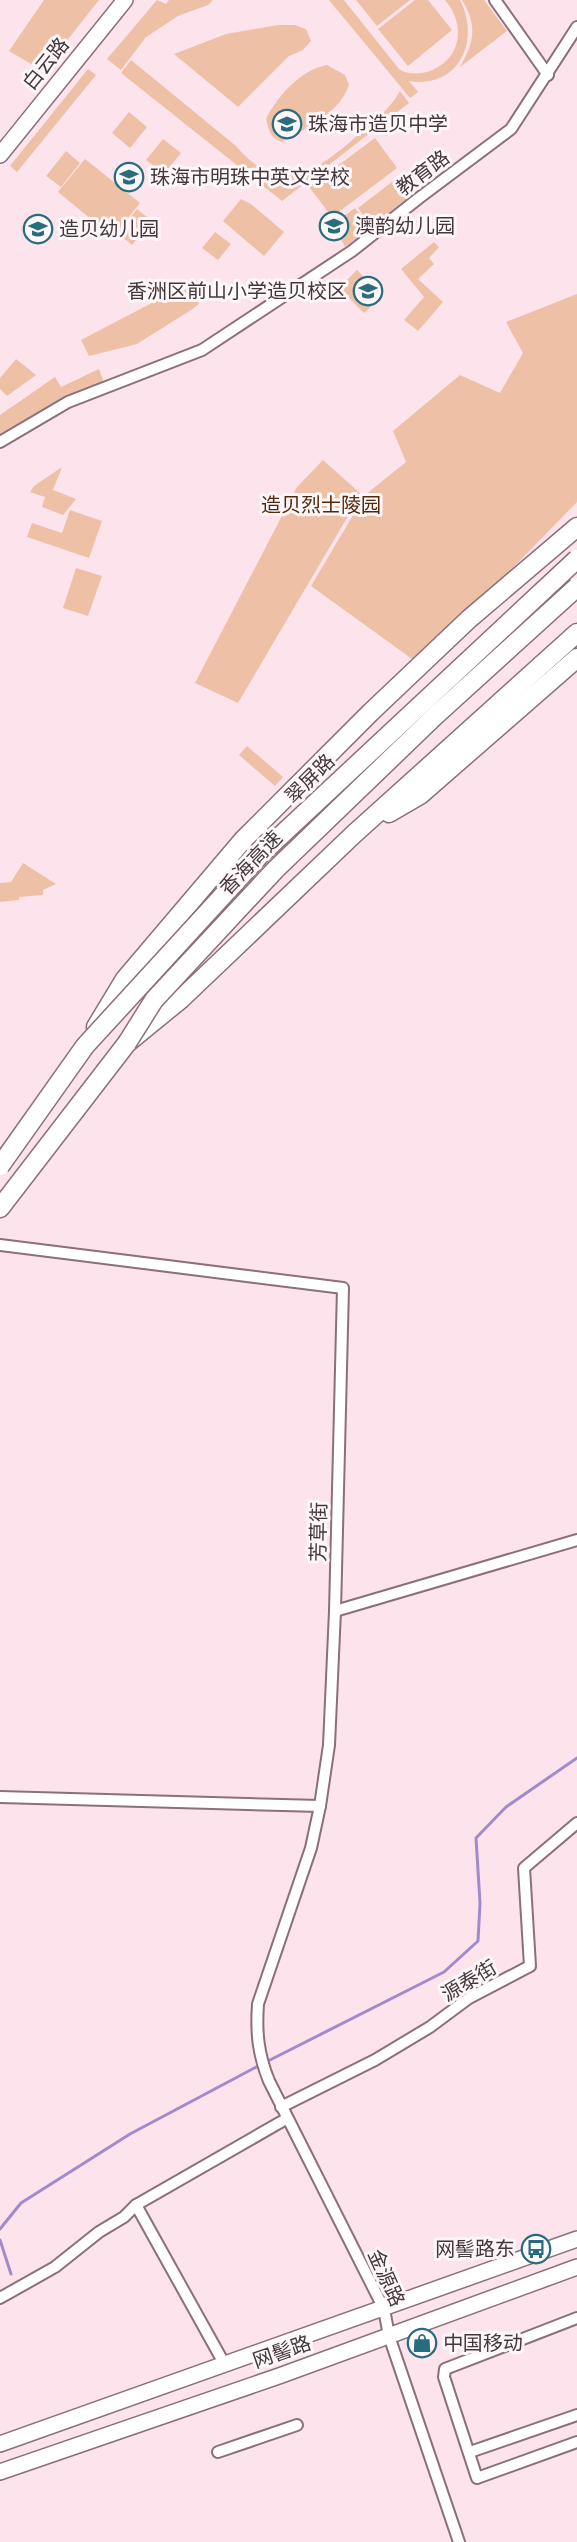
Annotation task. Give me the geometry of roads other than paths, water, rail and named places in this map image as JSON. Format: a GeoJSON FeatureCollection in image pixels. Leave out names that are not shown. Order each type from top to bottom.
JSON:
{"type":"FeatureCollection","features":[{"type":"Feature","properties":{"kind":"highway"},"geometry":{"type":"LineString","coordinates":[[85,1046],[125,979],[243,840],[371,712],[469,619],[577,527]]}},
{"type":"Feature","properties":{"kind":"highway","name":"香海高速"},"geometry":{"type":"LineString","coordinates":[[0,1164],[85,1046],[261,854],[577,557]]}},
{"type":"Feature","properties":{"kind":"highway","name":"香海高速"},"geometry":{"type":"LineString","coordinates":[[0,1208],[127,1043],[154,1000],[283,862],[436,715],[577,587]]}},
{"type":"Feature","properties":{"kind":"highway"},"geometry":{"type":"LineString","coordinates":[[127,1043],[181,999],[354,834],[577,633]]}},
{"type":"Feature","properties":{"kind":"highway"},"geometry":{"type":"LineString","coordinates":[[354,834],[420,795],[577,658]]}},
{"type":"Feature","properties":{"kind":"main road","name":"白云路"},"geometry":{"type":"LineString","coordinates":[[0,155],[125,0]]}},
{"type":"Feature","properties":{"kind":"main road","name":"翠屏路"},"geometry":{"type":"LineString","coordinates":[[0,1164],[83,1056],[166,960],[308,810],[438,683],[577,557]]}},
{"type":"Feature","properties":{"kind":"main road"},"geometry":{"type":"LineString","coordinates":[[0,1193],[110,1058],[334,820],[497,663],[577,595]]}},
{"type":"Feature","properties":{"kind":"main road"},"geometry":{"type":"LineString","coordinates":[[0,2444],[577,2239]]}},
{"type":"Feature","properties":{"kind":"main road","name":"网髻路"},"geometry":{"type":"LineString","coordinates":[[0,2472],[389,2336],[577,2267]]}},
{"type":"Feature","properties":{"kind":"street"},"geometry":{"type":"LineString","coordinates":[[495,0],[548,75]]}},
{"type":"Feature","properties":{"kind":"street","name":"教育路"},"geometry":{"type":"LineString","coordinates":[[0,442],[68,402],[202,350],[352,251],[511,129],[577,27]]}},
{"type":"Feature","properties":{"kind":"street","name":"芳草街"},"geometry":{"type":"LineString","coordinates":[[0,1245],[343,1288],[335,1611],[328,1745],[320,1806],[311,1848],[258,2004],[256,2030],[260,2058],[281,2107]]}},
{"type":"Feature","properties":{"kind":"street"},"geometry":{"type":"LineString","coordinates":[[335,1611],[577,1540]]}},
{"type":"Feature","properties":{"kind":"street"},"geometry":{"type":"LineString","coordinates":[[0,1797],[320,1806]]}},
{"type":"Feature","properties":{"kind":"street","name":"源泰街"},"geometry":{"type":"LineString","coordinates":[[281,2107],[375,2060],[430,2027],[469,1998],[530,1966],[524,1868],[577,1823]]}},
{"type":"Feature","properties":{"kind":"street","name":"金源路"},"geometry":{"type":"LineString","coordinates":[[281,2107],[384,2309],[389,2336],[459,2542]]}},
{"type":"Feature","properties":{"kind":"street"},"geometry":{"type":"LineString","coordinates":[[0,2298],[55,2267],[99,2232],[124,2217],[135,2205],[286,2119]]}},
{"type":"Feature","properties":{"kind":"street"},"geometry":{"type":"LineString","coordinates":[[135,2205],[225,2365]]}},
{"type":"Feature","properties":{"kind":"street"},"geometry":{"type":"LineString","coordinates":[[577,2318],[445,2369],[444,2377],[477,2478],[577,2442]]}},
{"type":"Feature","properties":{"kind":"street"},"geometry":{"type":"LineString","coordinates":[[470,2452],[577,2415]]}},
{"type":"Feature","properties":{"kind":"street"},"geometry":{"type":"LineString","coordinates":[[218,2452],[297,2426]]}},
{"type":"Feature","properties":{"kind":"waterway"},"geometry":{"type":"LineString","coordinates":[[266,2062],[444,1972],[478,1941],[480,1903],[476,1838],[506,1807],[577,1758]]}},
{"type":"Feature","properties":{"kind":"waterway"},"geometry":{"type":"LineString","coordinates":[[0,2229],[21,2203],[130,2134],[260,2065]]}},
{"type":"Feature","properties":{"kind":"waterway"},"geometry":{"type":"LineString","coordinates":[[0,2240],[11,2274]]}},
{"type":"Feature","properties":{"kind":"place","name":"珠海市造贝中学"},"geometry":{"type":"Point","coordinates":[287,124]}},
{"type":"Feature","properties":{"kind":"place","name":"珠海市明珠中英文学校"},"geometry":{"type":"Point","coordinates":[129,177]}},
{"type":"Feature","properties":{"kind":"place","name":"澳韵幼儿园"},"geometry":{"type":"Point","coordinates":[334,226]}},
{"type":"Feature","properties":{"kind":"place","name":"造贝幼儿园"},"geometry":{"type":"Point","coordinates":[38,229]}},
{"type":"Feature","properties":{"kind":"place","name":"香洲区前山小学造贝校区"},"geometry":{"type":"Point","coordinates":[368,291]}},
{"type":"Feature","properties":{"kind":"place","name":"网髻路东"},"geometry":{"type":"Point","coordinates":[536,2249]}},
{"type":"Feature","properties":{"kind":"place","name":"中国移动"},"geometry":{"type":"Point","coordinates":[422,2343]}},
{"type":"Feature","properties":{"kind":"park label","name":"造贝烈士陵园"},"geometry":{"type":"Point","coordinates":[321,505]}}]}
